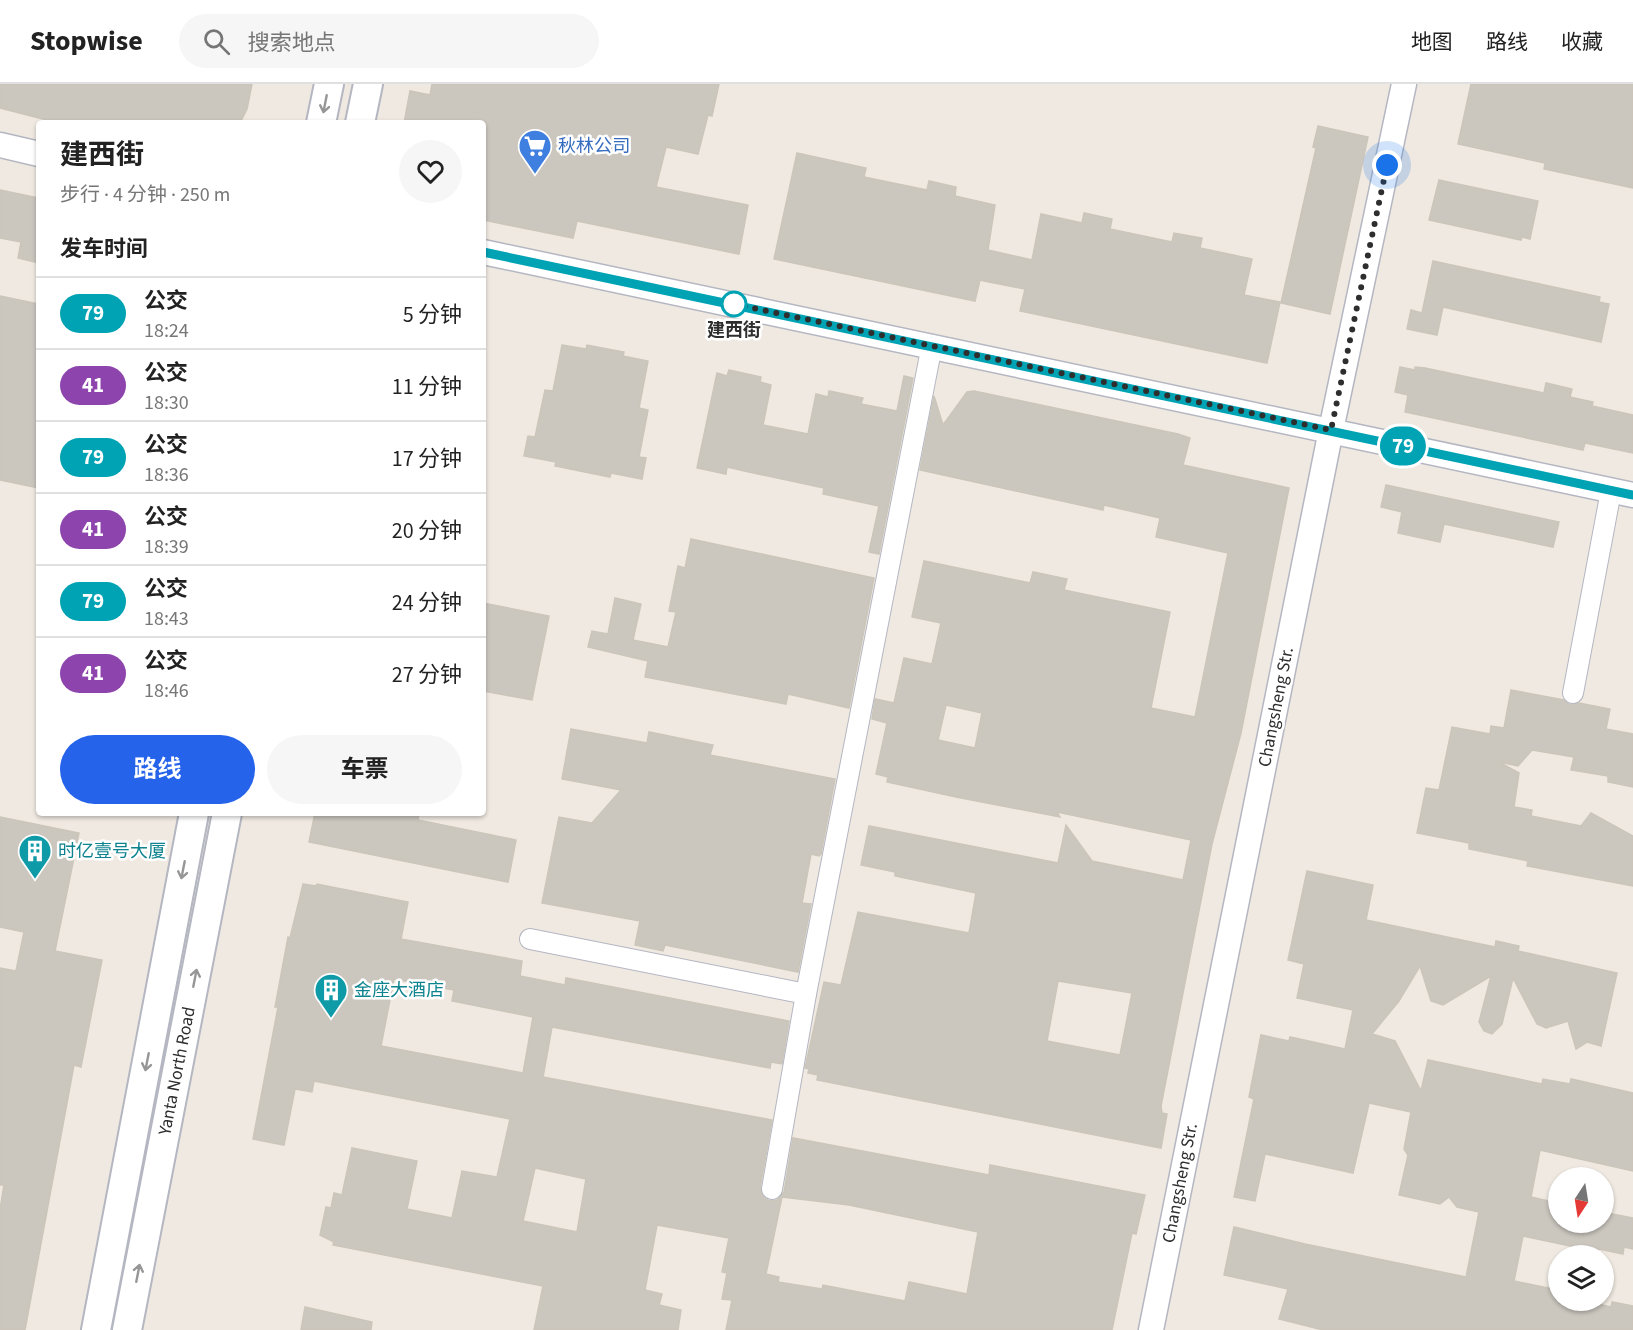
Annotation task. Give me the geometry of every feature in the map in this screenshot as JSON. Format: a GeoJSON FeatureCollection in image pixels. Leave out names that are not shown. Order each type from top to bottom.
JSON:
{"type":"FeatureCollection","features":[{"type":"Feature","properties":{"kind":"main road"},"geometry":{"type":"LineString","coordinates":[[322,120],[329,84]]}},
{"type":"Feature","properties":{"kind":"main road"},"geometry":{"type":"LineString","coordinates":[[361,120],[368,84]]}},
{"type":"Feature","properties":{"kind":"main road","name":"Yanta North Road"},"geometry":{"type":"LineString","coordinates":[[96,1330],[193,816]]}},
{"type":"Feature","properties":{"kind":"main road","name":"Yanta North Road"},"geometry":{"type":"LineString","coordinates":[[127,1330],[226,816]]}},
{"type":"Feature","properties":{"kind":"street","name":"Changsheng Str."},"geometry":{"type":"LineString","coordinates":[[1151,1330],[1331,430],[1404,84]]}},
{"type":"Feature","properties":{"kind":"street"},"geometry":{"type":"LineString","coordinates":[[0,145],[36,153]]}},
{"type":"Feature","properties":{"kind":"street"},"geometry":{"type":"LineString","coordinates":[[486,253],[932,345],[1622,493],[1573,693]]}},
{"type":"Feature","properties":{"kind":"street"},"geometry":{"type":"LineString","coordinates":[[772,1189],[806,994],[932,345]]}},
{"type":"Feature","properties":{"kind":"street"},"geometry":{"type":"LineString","coordinates":[[530,939],[806,994]]}},
{"type":"Feature","properties":{"kind":"building"},"geometry":{"type":"Polygon","coordinates":[[[0,84],[252,84],[247,109],[242,120],[46,120],[0,108],[0,84]]]}},
{"type":"Feature","properties":{"kind":"building"},"geometry":{"type":"Polygon","coordinates":[[[432,84],[719,84],[712,116],[708,115],[698,154],[666,147],[656,187],[748,205],[739,254],[577,221],[573,238],[486,221],[486,120],[405,120],[410,91],[430,95],[432,84]]]}},
{"type":"Feature","properties":{"kind":"building"},"geometry":{"type":"Polygon","coordinates":[[[1471,84],[1633,84],[1633,188],[1544,169],[1545,163],[1458,144],[1471,84]]]}},
{"type":"Feature","properties":{"kind":"building"},"geometry":{"type":"Polygon","coordinates":[[[1318,126],[1368,137],[1330,314],[1281,303],[1316,148],[1313,147],[1318,126]]]}},
{"type":"Feature","properties":{"kind":"building"},"geometry":{"type":"Polygon","coordinates":[[[797,153],[866,168],[864,177],[927,190],[929,181],[956,187],[955,196],[995,205],[988,250],[1032,260],[1041,214],[1082,223],[1084,213],[1112,219],[1110,229],[1172,242],[1174,233],[1202,238],[1200,248],[1252,259],[1244,295],[1280,302],[1267,363],[1020,311],[1025,289],[980,280],[975,301],[774,259],[797,153]]]}},
{"type":"Feature","properties":{"kind":"building"},"geometry":{"type":"Polygon","coordinates":[[[1439,180],[1538,201],[1530,239],[1522,237],[1521,240],[1429,220],[1439,180]]]}},
{"type":"Feature","properties":{"kind":"building"},"geometry":{"type":"Polygon","coordinates":[[[0,190],[36,197],[36,262],[18,258],[21,242],[0,238],[0,190]]]}},
{"type":"Feature","properties":{"kind":"building"},"geometry":{"type":"Polygon","coordinates":[[[1433,261],[1600,297],[1599,302],[1609,304],[1601,342],[1443,307],[1437,335],[1407,329],[1411,310],[1422,313],[1433,261]]]}},
{"type":"Feature","properties":{"kind":"building"},"geometry":{"type":"Polygon","coordinates":[[[0,296],[36,303],[36,487],[0,480],[0,296]]]}},
{"type":"Feature","properties":{"kind":"building"},"geometry":{"type":"Polygon","coordinates":[[[562,345],[586,349],[587,345],[624,352],[623,356],[648,361],[639,408],[648,410],[639,457],[646,458],[642,479],[611,473],[610,477],[555,466],[556,462],[524,456],[528,436],[535,437],[545,390],[553,391],[562,345]]]}},
{"type":"Feature","properties":{"kind":"building"},"geometry":{"type":"Polygon","coordinates":[[[1400,367],[1415,370],[1415,367],[1425,368],[1544,393],[1546,383],[1572,389],[1570,397],[1593,402],[1592,406],[1633,415],[1633,453],[1585,443],[1583,450],[1405,412],[1408,395],[1395,392],[1400,367]]]}},
{"type":"Feature","properties":{"kind":"building"},"geometry":{"type":"Polygon","coordinates":[[[729,370],[761,377],[760,382],[771,385],[763,425],[808,434],[816,394],[828,397],[829,391],[863,398],[861,404],[897,411],[904,376],[913,378],[879,554],[869,552],[879,506],[823,494],[824,488],[727,467],[726,474],[697,468],[717,373],[727,376],[729,370]]]}},
{"type":"Feature","properties":{"kind":"building"},"geometry":{"type":"Polygon","coordinates":[[[974,391],[1178,434],[1190,438],[1183,465],[1289,488],[1241,733],[1212,844],[1161,1106],[1162,1113],[1167,1114],[1161,1148],[817,1080],[818,1075],[808,1073],[809,1069],[805,1068],[824,982],[841,985],[858,912],[969,933],[976,893],[895,876],[895,872],[861,865],[869,826],[1058,863],[1066,825],[1092,861],[1183,880],[1191,840],[1057,812],[1060,817],[956,797],[887,782],[888,777],[876,774],[887,723],[872,719],[875,699],[894,703],[904,658],[932,664],[941,623],[912,617],[924,561],[1030,583],[1033,572],[1067,579],[1064,590],[1170,612],[1151,708],[1195,717],[1228,553],[1156,537],[1160,518],[1104,505],[1103,510],[920,470],[934,396],[943,425],[967,392],[974,391]],[[946,705],[938,740],[975,748],[982,713],[946,705]],[[1058,981],[1047,1041],[1120,1055],[1132,993],[1058,981]]]}},
{"type":"Feature","properties":{"kind":"building"},"geometry":{"type":"Polygon","coordinates":[[[1386,485],[1559,522],[1553,547],[1444,524],[1440,542],[1398,533],[1402,512],[1381,507],[1386,485]]]}},
{"type":"Feature","properties":{"kind":"building"},"geometry":{"type":"Polygon","coordinates":[[[691,539],[874,578],[849,708],[788,694],[786,704],[645,677],[648,661],[588,647],[592,631],[608,634],[615,598],[641,604],[633,640],[668,647],[676,612],[669,611],[678,566],[685,568],[691,539]]]}},
{"type":"Feature","properties":{"kind":"building"},"geometry":{"type":"Polygon","coordinates":[[[486,604],[549,616],[532,700],[486,692],[486,604]]]}},
{"type":"Feature","properties":{"kind":"building"},"geometry":{"type":"Polygon","coordinates":[[[1511,690],[1564,700],[1570,705],[1579,703],[1610,709],[1606,729],[1633,734],[1633,787],[1608,782],[1608,776],[1571,770],[1574,757],[1532,750],[1518,766],[1499,762],[1519,773],[1514,807],[1532,810],[1531,816],[1581,826],[1591,813],[1633,836],[1633,886],[1527,866],[1528,861],[1469,849],[1469,843],[1417,833],[1426,788],[1439,790],[1452,727],[1490,734],[1491,726],[1504,728],[1511,690]]]}},
{"type":"Feature","properties":{"kind":"building"},"geometry":{"type":"Polygon","coordinates":[[[571,729],[647,743],[649,732],[713,745],[710,755],[835,779],[821,854],[819,856],[811,854],[802,903],[811,904],[798,972],[665,945],[663,951],[635,945],[640,921],[542,903],[559,817],[592,823],[621,790],[562,779],[571,729]]]}},
{"type":"Feature","properties":{"kind":"building"},"geometry":{"type":"Polygon","coordinates":[[[314,816],[419,816],[418,820],[516,840],[508,882],[309,842],[314,816]]]}},
{"type":"Feature","properties":{"kind":"building"},"geometry":{"type":"Polygon","coordinates":[[[0,817],[79,833],[55,951],[102,960],[81,1067],[74,1065],[25,1330],[0,1330],[0,1209],[4,1185],[0,1185],[0,968],[16,971],[24,932],[0,927],[0,817]]]}},
{"type":"Feature","properties":{"kind":"building"},"geometry":{"type":"Polygon","coordinates":[[[1307,871],[1373,885],[1366,920],[1495,947],[1496,941],[1519,946],[1518,951],[1617,973],[1601,1046],[1587,1042],[1576,1049],[1568,1021],[1546,1028],[1537,1024],[1513,978],[1502,1024],[1492,1034],[1484,1031],[1479,1022],[1491,976],[1443,1005],[1431,1001],[1420,966],[1399,1001],[1372,1034],[1395,1041],[1421,1091],[1428,1060],[1542,1084],[1543,1079],[1570,1084],[1571,1079],[1633,1093],[1633,1171],[1540,1150],[1531,1197],[1548,1201],[1548,1233],[1614,1233],[1614,1214],[1633,1218],[1633,1249],[1624,1247],[1623,1254],[1614,1252],[1614,1245],[1565,1245],[1523,1236],[1514,1281],[1548,1288],[1548,1311],[1614,1311],[1614,1302],[1633,1306],[1633,1330],[1323,1330],[1279,1319],[1288,1289],[1224,1275],[1234,1227],[1466,1277],[1479,1212],[1457,1207],[1449,1197],[1440,1204],[1399,1195],[1408,1155],[1404,1149],[1411,1112],[1369,1103],[1353,1173],[1265,1154],[1255,1201],[1234,1197],[1254,1099],[1249,1097],[1261,1035],[1289,1041],[1290,1037],[1345,1049],[1353,1010],[1297,998],[1304,964],[1288,960],[1307,871]]]}},
{"type":"Feature","properties":{"kind":"building"},"geometry":{"type":"Polygon","coordinates":[[[303,884],[316,886],[317,884],[408,902],[401,939],[522,961],[520,976],[565,985],[566,978],[789,1021],[782,1064],[771,1062],[770,1068],[552,1027],[543,1077],[772,1120],[760,1188],[764,1198],[769,1201],[777,1200],[784,1192],[793,1138],[989,1175],[990,1165],[1145,1195],[1136,1234],[1132,1233],[1112,1330],[726,1330],[732,1300],[722,1299],[727,1273],[722,1272],[729,1238],[657,1225],[645,1290],[662,1294],[659,1305],[681,1310],[678,1330],[534,1330],[543,1286],[333,1245],[334,1242],[320,1235],[326,1207],[331,1208],[334,1193],[342,1195],[352,1148],[417,1161],[407,1209],[452,1218],[462,1171],[497,1177],[510,1119],[314,1081],[312,1092],[295,1089],[284,1145],[253,1139],[278,1007],[275,1007],[288,937],[290,938],[303,884]],[[394,979],[381,1046],[523,1073],[533,1017],[452,1001],[454,990],[394,979]],[[535,1168],[523,1221],[577,1232],[586,1179],[535,1168]],[[782,1197],[766,1274],[779,1277],[778,1282],[822,1289],[823,1285],[905,1301],[909,1282],[967,1294],[978,1232],[849,1205],[782,1197]]]}},
{"type":"Feature","properties":{"kind":"building"},"geometry":{"type":"Polygon","coordinates":[[[305,1307],[372,1322],[371,1330],[301,1330],[305,1307]]]}},
{"type":"Feature","properties":{"kind":"bus line","name":"79"},"geometry":{"type":"LineString","coordinates":[[486,253],[932,345],[1633,495]]}},
{"type":"Feature","properties":{"kind":"place","name":"秋林公司"},"geometry":{"type":"Point","coordinates":[535,175]}},
{"type":"Feature","properties":{"kind":"place","name":"建西街"},"geometry":{"type":"Point","coordinates":[734,304]}},
{"type":"Feature","properties":{"kind":"place","name":"时亿壹号大厦"},"geometry":{"type":"Point","coordinates":[35,880]}},
{"type":"Feature","properties":{"kind":"place","name":"金座大酒店"},"geometry":{"type":"Point","coordinates":[331,1019]}},
{"type":"Feature","properties":{"kind":"route"},"geometry":{"type":"LineString","coordinates":[[734,304],[1331,430],[1387,165]]}}]}
